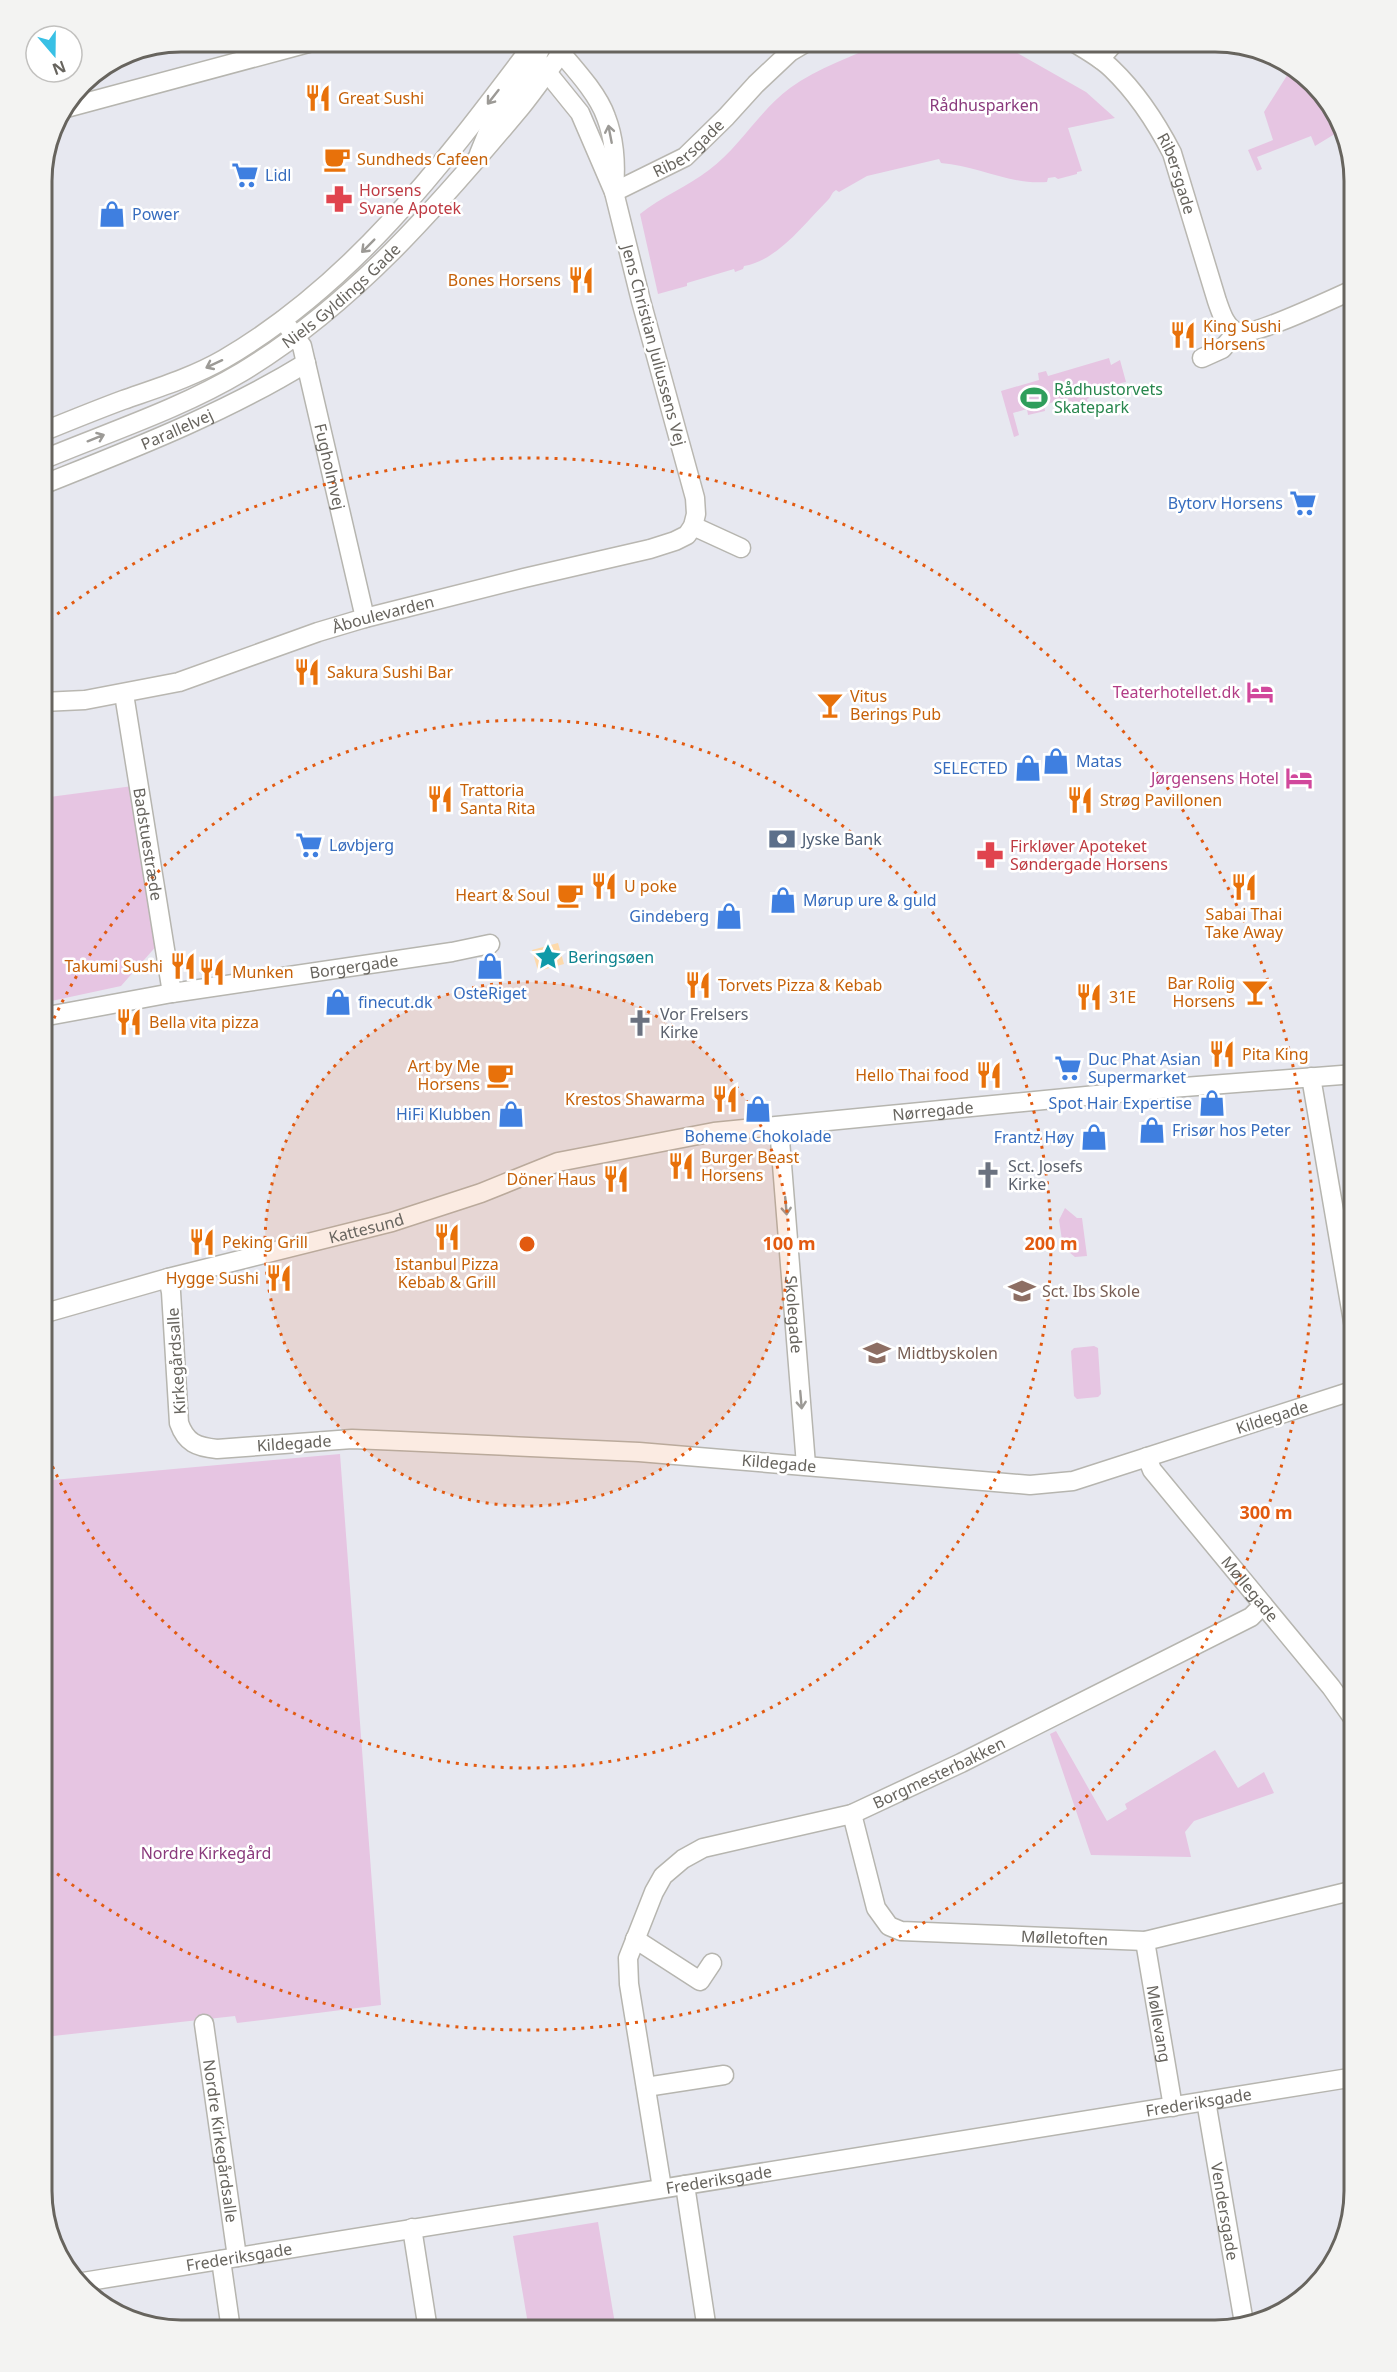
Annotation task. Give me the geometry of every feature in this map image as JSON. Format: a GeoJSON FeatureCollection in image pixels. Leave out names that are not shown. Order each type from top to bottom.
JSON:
{"type":"FeatureCollection","features":[{"type":"Feature","properties":{"kind":"street"},"geometry":{"type":"LineString","coordinates":[[78,105],[274,52]]}},
{"type":"Feature","properties":{"kind":"street","name":"Niels Gyldings Gade"},"geometry":{"type":"LineString","coordinates":[[53,428],[222,360],[283,320],[339,274],[395,218],[543,52]]}},
{"type":"Feature","properties":{"kind":"street","name":"Niels Gyldings Gade"},"geometry":{"type":"LineString","coordinates":[[53,456],[195,397],[242,372],[325,313],[413,231],[477,159],[544,52]]}},
{"type":"Feature","properties":{"kind":"street","name":"Jens Christian Juliussens Vej"},"geometry":{"type":"LineString","coordinates":[[548,52],[580,113],[614,192],[695,498],[696,514],[693,526]]}},
{"type":"Feature","properties":{"kind":"street","name":"Ribersgade"},"geometry":{"type":"LineString","coordinates":[[614,192],[685,157],[789,53]]}},
{"type":"Feature","properties":{"kind":"street","name":"Ribersgade"},"geometry":{"type":"LineString","coordinates":[[1090,53],[1112,68],[1164,137],[1172,153],[1217,302],[1228,325],[1237,332]]}},
{"type":"Feature","properties":{"kind":"street"},"geometry":{"type":"LineString","coordinates":[[1100,59],[1105,53]]}},
{"type":"Feature","properties":{"kind":"street"},"geometry":{"type":"LineString","coordinates":[[1202,358],[1222,349],[1237,332],[1256,332],[1344,294]]}},
{"type":"Feature","properties":{"kind":"street","name":"Fugholmvej"},"geometry":{"type":"LineString","coordinates":[[283,320],[302,346],[365,618]]}},
{"type":"Feature","properties":{"kind":"street","name":"Parallelvej"},"geometry":{"type":"LineString","coordinates":[[53,481],[178,430],[236,403],[306,363]]}},
{"type":"Feature","properties":{"kind":"street"},"geometry":{"type":"LineString","coordinates":[[693,526],[741,548]]}},
{"type":"Feature","properties":{"kind":"street","name":"Åboulevarden"},"geometry":{"type":"LineString","coordinates":[[53,702],[85,700],[124,694],[206,674],[318,632],[365,618],[650,549],[675,541],[687,534],[693,526]]}},
{"type":"Feature","properties":{"kind":"street","name":"Badstuestræde"},"geometry":{"type":"LineString","coordinates":[[124,694],[172,993]]}},
{"type":"Feature","properties":{"kind":"street","name":"Borgergade"},"geometry":{"type":"LineString","coordinates":[[53,1015],[172,993],[406,960],[490,944]]}},
{"type":"Feature","properties":{"kind":"street","name":"Nørregade"},"geometry":{"type":"LineString","coordinates":[[558,1162],[714,1132],[1158,1089],[1344,1075]]}},
{"type":"Feature","properties":{"kind":"street"},"geometry":{"type":"LineString","coordinates":[[1311,1077],[1344,1269]]}},
{"type":"Feature","properties":{"kind":"street","name":"Skolegade"},"geometry":{"type":"LineString","coordinates":[[779,1127],[806,1465]]}},
{"type":"Feature","properties":{"kind":"street","name":"Kattesund"},"geometry":{"type":"LineString","coordinates":[[52,1311],[168,1278],[392,1222],[481,1192],[558,1162]]}},
{"type":"Feature","properties":{"kind":"street","name":"Kirkegårdsalle"},"geometry":{"type":"LineString","coordinates":[[168,1278],[171,1292],[179,1423],[183,1434],[190,1442]]}},
{"type":"Feature","properties":{"kind":"street","name":"Kildegade"},"geometry":{"type":"LineString","coordinates":[[190,1442],[203,1448],[217,1449],[352,1439],[639,1452],[1030,1485],[1073,1480],[1344,1393]]}},
{"type":"Feature","properties":{"kind":"street","name":"Møllegade"},"geometry":{"type":"LineString","coordinates":[[1147,1456],[1152,1470],[1344,1705]]}},
{"type":"Feature","properties":{"kind":"street","name":"Borgmesterbakken"},"geometry":{"type":"LineString","coordinates":[[662,2188],[629,1984],[628,1959],[663,1876],[683,1859],[703,1848],[852,1814],[961,1763],[1251,1617],[1263,1605]]}},
{"type":"Feature","properties":{"kind":"street","name":"Mølletoften"},"geometry":{"type":"LineString","coordinates":[[852,1814],[876,1908],[889,1926],[901,1931],[1145,1941],[1344,1893]]}},
{"type":"Feature","properties":{"kind":"street"},"geometry":{"type":"LineString","coordinates":[[635,1939],[700,1981],[712,1963]]}},
{"type":"Feature","properties":{"kind":"street","name":"Møllevang"},"geometry":{"type":"LineString","coordinates":[[1145,1941],[1173,2107]]}},
{"type":"Feature","properties":{"kind":"street","name":"Nordre Kirkegårdsalle"},"geometry":{"type":"LineString","coordinates":[[204,2024],[229,2259],[231,2319]]}},
{"type":"Feature","properties":{"kind":"street"},"geometry":{"type":"LineString","coordinates":[[646,2087],[724,2075]]}},
{"type":"Feature","properties":{"kind":"street","name":"Frederiksgade"},"geometry":{"type":"LineString","coordinates":[[91,2281],[1344,2079]]}},
{"type":"Feature","properties":{"kind":"street","name":"Vendersgade"},"geometry":{"type":"LineString","coordinates":[[1206,2101],[1243,2317]]}},
{"type":"Feature","properties":{"kind":"street"},"geometry":{"type":"LineString","coordinates":[[685,2185],[705,2320]]}},
{"type":"Feature","properties":{"kind":"street"},"geometry":{"type":"LineString","coordinates":[[412,2228],[426,2319]]}},
{"type":"Feature","properties":{"kind":"green space","name":"Rådhusparken"},"geometry":{"type":"Polygon","coordinates":[[[859,53],[1017,53],[1086,92],[1115,118],[1068,128],[1082,171],[1077,174],[1058,179],[1048,178],[1047,182],[1020,181],[941,163],[939,159],[867,176],[839,192],[834,191],[789,240],[768,257],[735,272],[734,269],[658,294],[640,214],[701,176],[720,161],[779,97],[824,68],[859,53]]]}},
{"type":"Feature","properties":{"kind":"green space"},"geometry":{"type":"Polygon","coordinates":[[[1288,75],[1323,110],[1335,134],[1315,146],[1311,136],[1257,157],[1262,169],[1257,171],[1248,150],[1273,140],[1264,112],[1288,75]]]}},
{"type":"Feature","properties":{"kind":"green space","name":"Rådhustorvets Skatepark"},"geometry":{"type":"Polygon","coordinates":[[[1109,358],[1111,365],[1120,360],[1126,382],[1121,383],[1122,386],[1087,399],[1088,404],[1071,409],[1068,398],[1044,405],[1045,411],[1028,415],[1027,409],[1013,413],[1019,435],[1014,437],[1001,391],[1039,380],[1038,373],[1046,371],[1048,376],[1109,358]]]}},
{"type":"Feature","properties":{"kind":"green space"},"geometry":{"type":"Polygon","coordinates":[[[133,786],[159,943],[121,986],[53,1001],[53,797],[133,786]]]}},
{"type":"Feature","properties":{"kind":"green space"},"geometry":{"type":"Polygon","coordinates":[[[1065,1208],[1077,1218],[1082,1218],[1087,1256],[1075,1257],[1063,1247],[1059,1220],[1065,1208]]]}},
{"type":"Feature","properties":{"kind":"green space"},"geometry":{"type":"Polygon","coordinates":[[[1094,1346],[1098,1348],[1101,1394],[1098,1397],[1077,1399],[1074,1396],[1071,1351],[1074,1348],[1094,1346]]]}},
{"type":"Feature","properties":{"kind":"green space","name":"Nordre Kirkegård"},"geometry":{"type":"Polygon","coordinates":[[[340,1454],[381,2005],[237,2023],[235,2016],[52,2036],[52,1480],[340,1454]]]}},
{"type":"Feature","properties":{"kind":"green space"},"geometry":{"type":"Polygon","coordinates":[[[1056,1731],[1107,1821],[1127,1809],[1125,1804],[1215,1750],[1238,1788],[1264,1772],[1274,1793],[1194,1821],[1185,1832],[1191,1857],[1091,1855],[1050,1734],[1056,1731]]]}},
{"type":"Feature","properties":{"kind":"green space"},"geometry":{"type":"Polygon","coordinates":[[[598,2222],[614,2319],[527,2319],[513,2236],[598,2222]]]}},
{"type":"Feature","properties":{"kind":"shaded area","name":"Beringsøen"},"geometry":{"type":"Polygon","coordinates":[[[558,943],[564,964],[538,971],[532,950],[558,943]]]}},
{"type":"Feature","properties":{"kind":"place","name":"Great Sushi"},"geometry":{"type":"Point","coordinates":[318,98]}},
{"type":"Feature","properties":{"kind":"place","name":"Sundheds Cafeen"},"geometry":{"type":"Point","coordinates":[337,159]}},
{"type":"Feature","properties":{"kind":"place","name":"Lidl"},"geometry":{"type":"Point","coordinates":[245,175]}},
{"type":"Feature","properties":{"kind":"place","name":"Horsens Svane Apotek"},"geometry":{"type":"Point","coordinates":[339,199]}},
{"type":"Feature","properties":{"kind":"place","name":"Power"},"geometry":{"type":"Point","coordinates":[112,214]}},
{"type":"Feature","properties":{"kind":"place","name":"Bones Horsens"},"geometry":{"type":"Point","coordinates":[581,280]}},
{"type":"Feature","properties":{"kind":"place","name":"King Sushi Horsens"},"geometry":{"type":"Point","coordinates":[1183,335]}},
{"type":"Feature","properties":{"kind":"place","name":"Rådhustorvets Skatepark"},"geometry":{"type":"Point","coordinates":[1034,398]}},
{"type":"Feature","properties":{"kind":"place","name":"Bytorv Horsens"},"geometry":{"type":"Point","coordinates":[1303,503]}},
{"type":"Feature","properties":{"kind":"place","name":"Sakura Sushi Bar"},"geometry":{"type":"Point","coordinates":[307,672]}},
{"type":"Feature","properties":{"kind":"place","name":"Teaterhotellet.dk"},"geometry":{"type":"Point","coordinates":[1260,692]}},
{"type":"Feature","properties":{"kind":"place","name":"Vitus Berings Pub"},"geometry":{"type":"Point","coordinates":[830,705]}},
{"type":"Feature","properties":{"kind":"place","name":"Matas"},"geometry":{"type":"Point","coordinates":[1056,761]}},
{"type":"Feature","properties":{"kind":"place","name":"SELECTED"},"geometry":{"type":"Point","coordinates":[1028,768]}},
{"type":"Feature","properties":{"kind":"place","name":"Jørgensens Hotel"},"geometry":{"type":"Point","coordinates":[1299,778]}},
{"type":"Feature","properties":{"kind":"place","name":"Trattoria Santa Rita"},"geometry":{"type":"Point","coordinates":[440,799]}},
{"type":"Feature","properties":{"kind":"place","name":"Strøg Pavillonen"},"geometry":{"type":"Point","coordinates":[1080,800]}},
{"type":"Feature","properties":{"kind":"place","name":"Jyske Bank"},"geometry":{"type":"Point","coordinates":[782,839]}},
{"type":"Feature","properties":{"kind":"place","name":"Løvbjerg"},"geometry":{"type":"Point","coordinates":[309,845]}},
{"type":"Feature","properties":{"kind":"place","name":"Firkløver Apoteket Søndergade Horsens"},"geometry":{"type":"Point","coordinates":[990,855]}},
{"type":"Feature","properties":{"kind":"place","name":"U poke"},"geometry":{"type":"Point","coordinates":[604,886]}},
{"type":"Feature","properties":{"kind":"place","name":"Sabai Thai Take Away"},"geometry":{"type":"Point","coordinates":[1244,887]}},
{"type":"Feature","properties":{"kind":"place","name":"Heart & Soul"},"geometry":{"type":"Point","coordinates":[570,895]}},
{"type":"Feature","properties":{"kind":"place","name":"Mørup ure & guld"},"geometry":{"type":"Point","coordinates":[783,900]}},
{"type":"Feature","properties":{"kind":"place","name":"Gindeberg"},"geometry":{"type":"Point","coordinates":[729,916]}},
{"type":"Feature","properties":{"kind":"place","name":"Beringsøen"},"geometry":{"type":"Point","coordinates":[548,957]}},
{"type":"Feature","properties":{"kind":"place","name":"Takumi Sushi"},"geometry":{"type":"Point","coordinates":[183,966]}},
{"type":"Feature","properties":{"kind":"place","name":"OsteRiget"},"geometry":{"type":"Point","coordinates":[490,966]}},
{"type":"Feature","properties":{"kind":"place","name":"Munken"},"geometry":{"type":"Point","coordinates":[212,972]}},
{"type":"Feature","properties":{"kind":"place","name":"Torvets Pizza & Kebab"},"geometry":{"type":"Point","coordinates":[698,985]}},
{"type":"Feature","properties":{"kind":"place","name":"Bar Rolig Horsens"},"geometry":{"type":"Point","coordinates":[1255,992]}},
{"type":"Feature","properties":{"kind":"place","name":"31E"},"geometry":{"type":"Point","coordinates":[1089,997]}},
{"type":"Feature","properties":{"kind":"place","name":"finecut.dk"},"geometry":{"type":"Point","coordinates":[338,1002]}},
{"type":"Feature","properties":{"kind":"place","name":"Bella vita pizza"},"geometry":{"type":"Point","coordinates":[129,1022]}},
{"type":"Feature","properties":{"kind":"place","name":"Vor Frelsers Kirke"},"geometry":{"type":"Point","coordinates":[640,1023]}},
{"type":"Feature","properties":{"kind":"place","name":"Pita King"},"geometry":{"type":"Point","coordinates":[1222,1054]}},
{"type":"Feature","properties":{"kind":"place","name":"Duc Phat Asian Supermarket"},"geometry":{"type":"Point","coordinates":[1068,1068]}},
{"type":"Feature","properties":{"kind":"place","name":"Art by Me Horsens"},"geometry":{"type":"Point","coordinates":[500,1075]}},
{"type":"Feature","properties":{"kind":"place","name":"Hello Thai food"},"geometry":{"type":"Point","coordinates":[989,1075]}},
{"type":"Feature","properties":{"kind":"place","name":"Krestos Shawarma"},"geometry":{"type":"Point","coordinates":[725,1099]}},
{"type":"Feature","properties":{"kind":"place","name":"Spot Hair Expertise"},"geometry":{"type":"Point","coordinates":[1212,1103]}},
{"type":"Feature","properties":{"kind":"place","name":"Boheme Chokolade"},"geometry":{"type":"Point","coordinates":[758,1109]}},
{"type":"Feature","properties":{"kind":"place","name":"HiFi Klubben"},"geometry":{"type":"Point","coordinates":[511,1114]}},
{"type":"Feature","properties":{"kind":"place","name":"Frisør hos Peter"},"geometry":{"type":"Point","coordinates":[1152,1130]}},
{"type":"Feature","properties":{"kind":"place","name":"Frantz Høy"},"geometry":{"type":"Point","coordinates":[1094,1137]}},
{"type":"Feature","properties":{"kind":"place","name":"Burger Beast Horsens"},"geometry":{"type":"Point","coordinates":[681,1166]}},
{"type":"Feature","properties":{"kind":"place","name":"Sct. Josefs Kirke"},"geometry":{"type":"Point","coordinates":[988,1175]}},
{"type":"Feature","properties":{"kind":"place","name":"Döner Haus"},"geometry":{"type":"Point","coordinates":[616,1179]}},
{"type":"Feature","properties":{"kind":"place","name":"Istanbul Pizza Kebab & Grill"},"geometry":{"type":"Point","coordinates":[447,1237]}},
{"type":"Feature","properties":{"kind":"place","name":"Peking Grill"},"geometry":{"type":"Point","coordinates":[202,1242]}},
{"type":"Feature","properties":{"kind":"place","name":"Hygge Sushi"},"geometry":{"type":"Point","coordinates":[279,1278]}},
{"type":"Feature","properties":{"kind":"place","name":"Sct. Ibs Skole"},"geometry":{"type":"Point","coordinates":[1022,1291]}},
{"type":"Feature","properties":{"kind":"place","name":"Midtbyskolen"},"geometry":{"type":"Point","coordinates":[877,1353]}}]}
